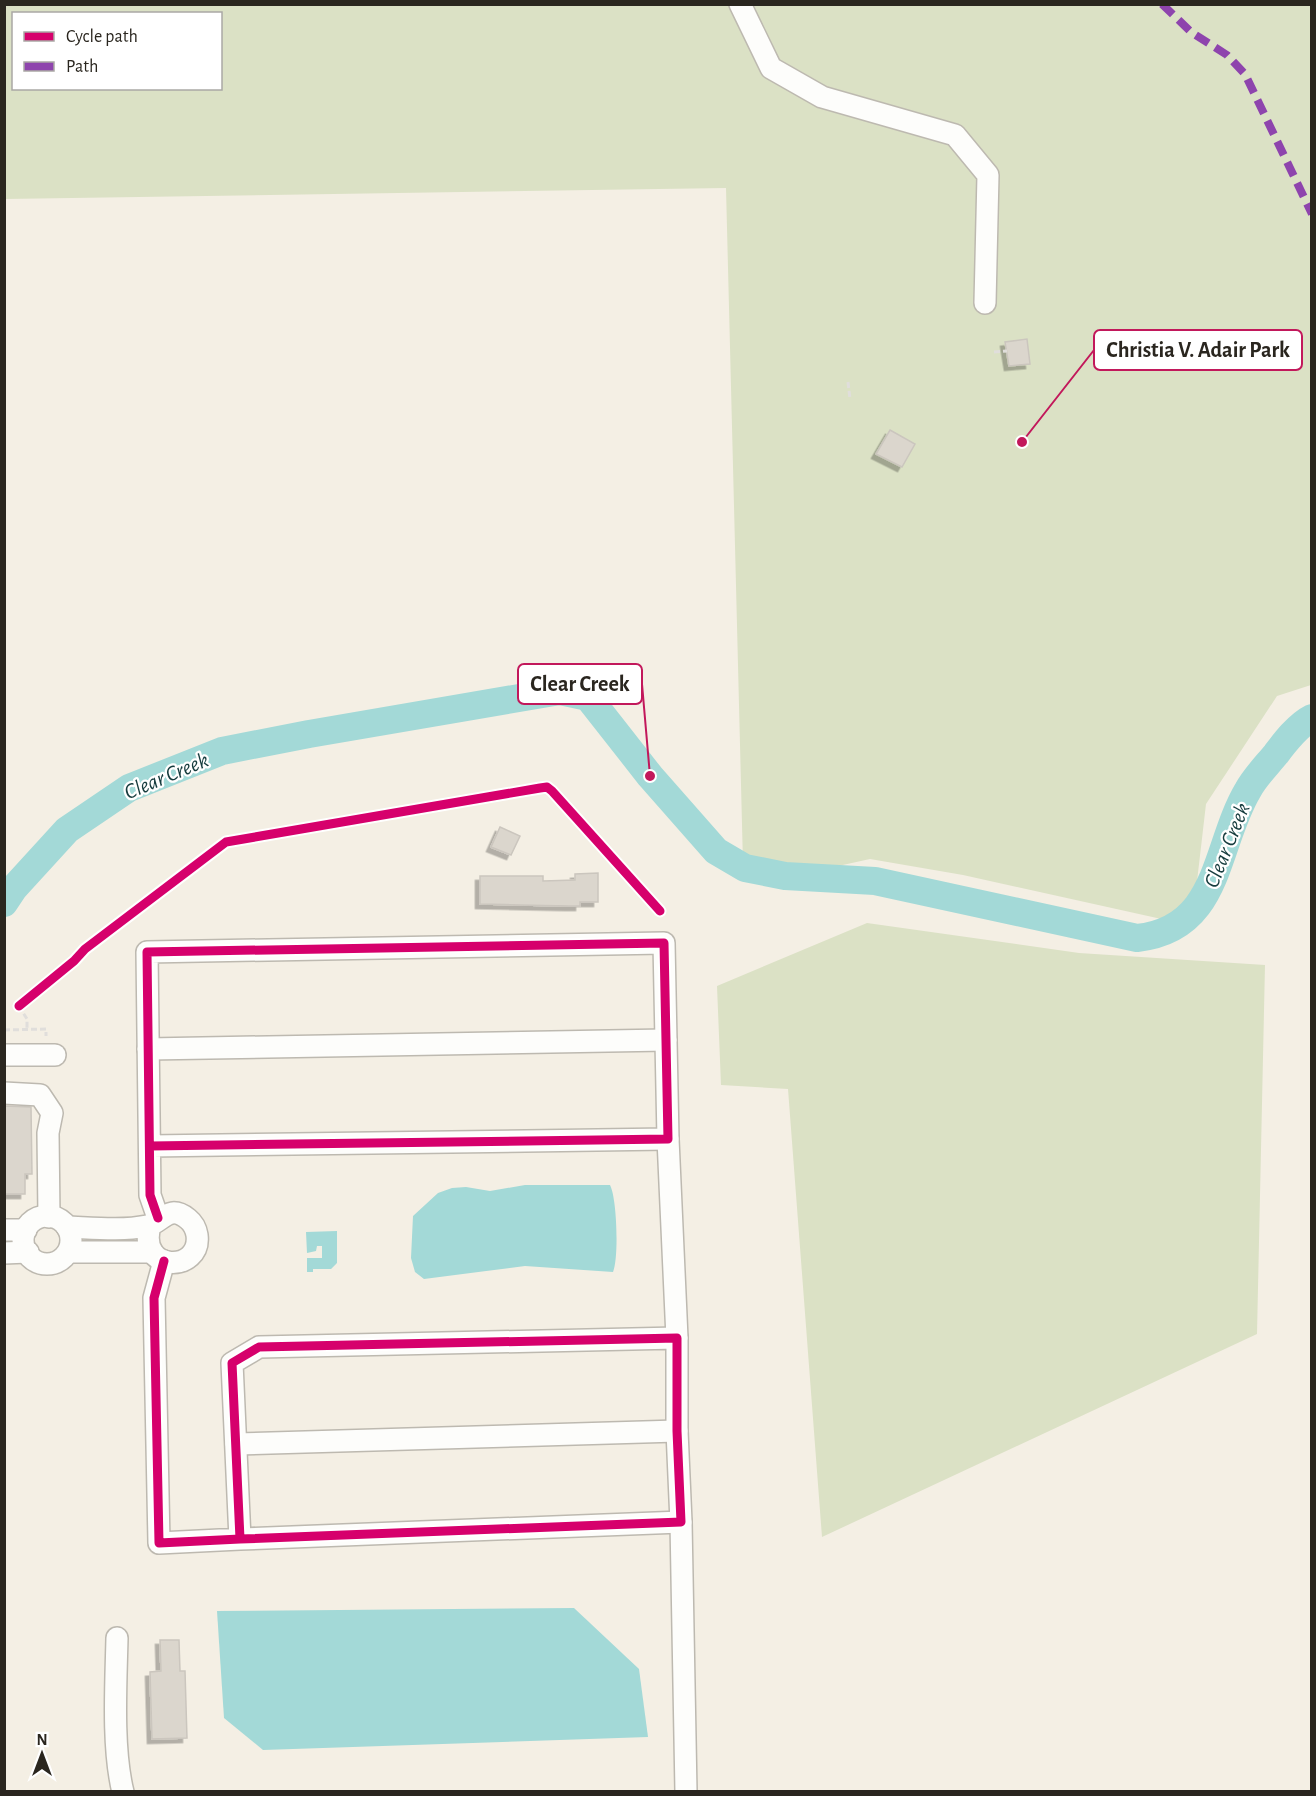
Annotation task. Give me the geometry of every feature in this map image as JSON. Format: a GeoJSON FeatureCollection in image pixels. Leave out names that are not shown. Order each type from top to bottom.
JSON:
{"type":"FeatureCollection","features":[{"type":"Feature","properties":{"kind":"street"},"geometry":{"type":"LineString","coordinates":[[740,4],[771,68],[822,97],[955,135],[988,175],[985,303]]}},
{"type":"Feature","properties":{"kind":"street"},"geometry":{"type":"LineString","coordinates":[[681,1522],[159,1543],[153,1298],[158,1256],[148,1242],[154,1222],[150,1195],[147,952],[664,943],[668,1139],[677,1338],[677,1431],[681,1522],[686,1791]]}},
{"type":"Feature","properties":{"kind":"street"},"geometry":{"type":"LineString","coordinates":[[148,1050],[666,1040]]}},
{"type":"Feature","properties":{"kind":"street"},"geometry":{"type":"LineString","coordinates":[[4,1055],[51,1049]]}},
{"type":"Feature","properties":{"kind":"street"},"geometry":{"type":"LineString","coordinates":[[4,1093],[40,1095],[52,1113],[48,1133],[49,1217]]}},
{"type":"Feature","properties":{"kind":"street"},"geometry":{"type":"LineString","coordinates":[[150,1146],[668,1139]]}},
{"type":"Feature","properties":{"kind":"street"},"geometry":{"type":"LineString","coordinates":[[67,1227],[154,1222],[171,1214],[187,1218],[192,1223],[197,1239],[196,1247],[185,1259],[177,1262],[158,1256],[69,1252]]}},
{"type":"Feature","properties":{"kind":"street"},"geometry":{"type":"LineString","coordinates":[[49,1217],[62,1221],[67,1227],[71,1235],[69,1252],[58,1262],[50,1264],[36,1261],[28,1252],[24,1242],[26,1230],[33,1222],[49,1217]]}},
{"type":"Feature","properties":{"kind":"street"},"geometry":{"type":"LineString","coordinates":[[4,1230],[26,1230]]}},
{"type":"Feature","properties":{"kind":"street"},"geometry":{"type":"LineString","coordinates":[[4,1253],[28,1252]]}},
{"type":"Feature","properties":{"kind":"street"},"geometry":{"type":"LineString","coordinates":[[240,1539],[232,1363],[259,1347],[677,1338]]}},
{"type":"Feature","properties":{"kind":"street"},"geometry":{"type":"LineString","coordinates":[[236,1444],[677,1431]]}},
{"type":"Feature","properties":{"kind":"street"},"geometry":{"type":"LineString","coordinates":[[117,1638],[116,1697],[119,1767],[123,1791]]}},
{"type":"Feature","properties":{"kind":"path"},"geometry":{"type":"LineString","coordinates":[[994,352],[1006,351]]}},
{"type":"Feature","properties":{"kind":"path"},"geometry":{"type":"LineString","coordinates":[[848,382],[850,399]]}},
{"type":"Feature","properties":{"kind":"path"},"geometry":{"type":"LineString","coordinates":[[27,1029],[27,1019],[19,1006],[28,999]]}},
{"type":"Feature","properties":{"kind":"path"},"geometry":{"type":"LineString","coordinates":[[4,1030],[46,1029],[51,1049]]}},
{"type":"Feature","properties":{"kind":"green space"},"geometry":{"type":"Polygon","coordinates":[[[4,5],[1311,5],[1311,685],[1277,696],[1206,804],[1196,890],[1175,922],[963,875],[870,859],[811,872],[743,864],[726,188],[5,199],[4,5]]]}},
{"type":"Feature","properties":{"kind":"green space"},"geometry":{"type":"Polygon","coordinates":[[[867,923],[1079,953],[1265,965],[1257,1334],[822,1537],[788,1089],[721,1085],[717,986],[867,923]]]}},
{"type":"Feature","properties":{"kind":"water"},"geometry":{"type":"Polygon","coordinates":[[[525,1185],[610,1185],[616,1228],[613,1272],[525,1266],[424,1279],[415,1272],[411,1258],[413,1216],[438,1193],[452,1188],[466,1187],[490,1191],[525,1185]]]}},
{"type":"Feature","properties":{"kind":"water"},"geometry":{"type":"Polygon","coordinates":[[[337,1231],[337,1263],[331,1269],[313,1269],[313,1272],[307,1272],[307,1258],[322,1258],[322,1246],[317,1246],[316,1251],[307,1253],[306,1232],[337,1231]]]}},
{"type":"Feature","properties":{"kind":"water"},"geometry":{"type":"Polygon","coordinates":[[[574,1608],[639,1669],[648,1737],[263,1750],[224,1718],[217,1611],[574,1608]]]}},
{"type":"Feature","properties":{"kind":"building"},"geometry":{"type":"Polygon","coordinates":[[[1027,339],[1030,364],[1009,366],[1005,342],[1027,339]]]}},
{"type":"Feature","properties":{"kind":"building"},"geometry":{"type":"Polygon","coordinates":[[[890,430],[915,444],[902,467],[876,454],[890,430]]]}},
{"type":"Feature","properties":{"kind":"building"},"geometry":{"type":"Polygon","coordinates":[[[500,827],[520,836],[511,855],[491,847],[500,827]]]}},
{"type":"Feature","properties":{"kind":"building"},"geometry":{"type":"Polygon","coordinates":[[[598,873],[598,902],[580,902],[580,906],[480,904],[480,876],[543,876],[543,881],[575,880],[575,874],[598,873]]]}},
{"type":"Feature","properties":{"kind":"building"},"geometry":{"type":"Polygon","coordinates":[[[4,1106],[31,1107],[32,1174],[25,1174],[25,1194],[4,1194],[4,1106]]]}},
{"type":"Feature","properties":{"kind":"building"},"geometry":{"type":"Polygon","coordinates":[[[160,1640],[179,1640],[180,1671],[185,1671],[187,1738],[152,1739],[150,1672],[161,1671],[160,1640]]]}},
{"type":"Feature","properties":{"kind":"waterway","name":"Clear Creek"},"geometry":{"type":"LineString","coordinates":[[4,903],[14,888],[67,830],[129,788],[222,751],[560,691],[588,697],[650,776],[716,851],[745,868],[785,876],[875,881],[1137,938],[1164,931],[1185,919],[1200,902],[1211,882],[1237,812],[1251,785],[1292,734],[1312,718]]}},
{"type":"Feature","properties":{"kind":"marked path"},"geometry":{"type":"LineString","coordinates":[[1162,4],[1191,32],[1227,55],[1245,74],[1312,214]]}},
{"type":"Feature","properties":{"kind":"cycle path"},"geometry":{"type":"LineString","coordinates":[[19,1006],[74,961],[85,949],[226,842],[540,788],[547,787],[552,791],[660,911]]}},
{"type":"Feature","properties":{"kind":"cycle path"},"geometry":{"type":"LineString","coordinates":[[150,1146],[668,1139],[664,943],[147,952],[150,1195],[158,1218]]}},
{"type":"Feature","properties":{"kind":"cycle path"},"geometry":{"type":"LineString","coordinates":[[164,1261],[154,1298],[159,1543],[240,1539],[232,1363],[259,1347],[677,1338],[677,1431],[681,1522],[240,1539]]}},
{"type":"Feature","properties":{"kind":"place","name":"Christia V. Adair Park"},"geometry":{"type":"Point","coordinates":[1022,442]}},
{"type":"Feature","properties":{"kind":"place","name":"Clear Creek"},"geometry":{"type":"Point","coordinates":[650,776]}}]}
